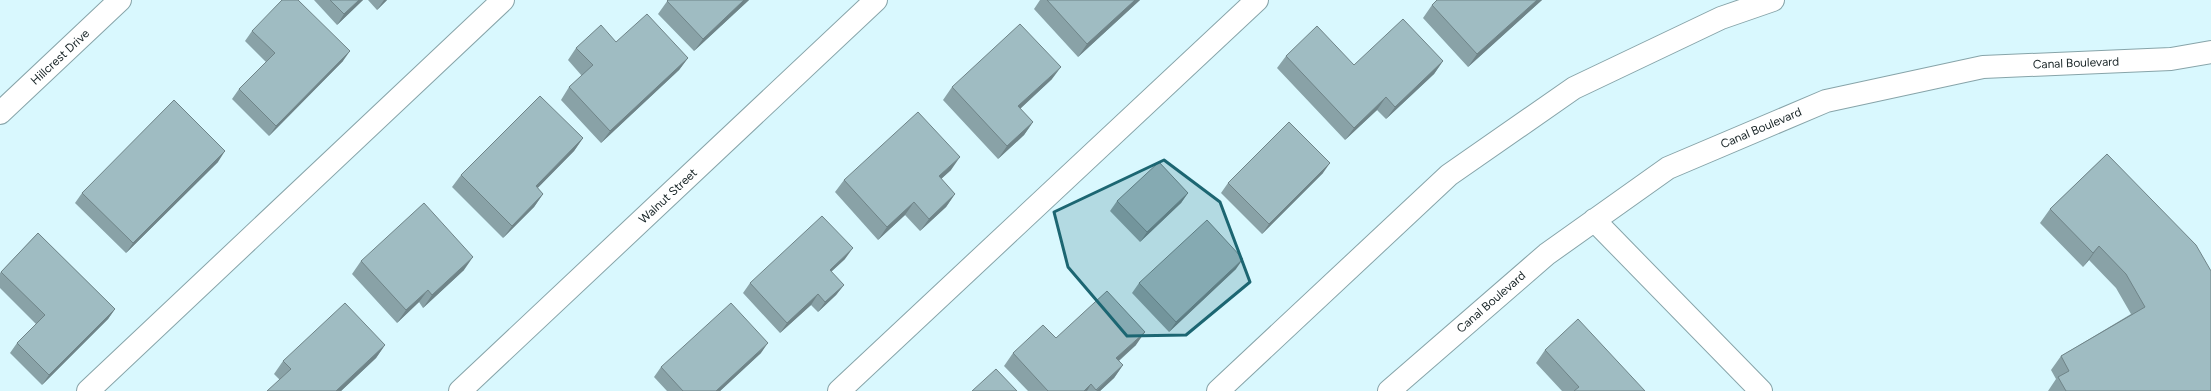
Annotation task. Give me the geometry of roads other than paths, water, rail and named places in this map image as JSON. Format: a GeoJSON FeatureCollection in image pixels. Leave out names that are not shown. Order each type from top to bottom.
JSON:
{"type":"FeatureCollection","features":[{"type":"Feature","properties":{"kind":"street","name":"Hillcrest Drive"},"geometry":{"type":"LineString","coordinates":[[0,113],[120,0]]}},
{"type":"Feature","properties":{"kind":"street"},"geometry":{"type":"LineString","coordinates":[[88,391],[503,0]]}},
{"type":"Feature","properties":{"kind":"street","name":"Walnut Street"},"geometry":{"type":"LineString","coordinates":[[460,391],[876,0]]}},
{"type":"Feature","properties":{"kind":"street"},"geometry":{"type":"LineString","coordinates":[[839,391],[1257,0]]}},
{"type":"Feature","properties":{"kind":"street"},"geometry":{"type":"LineString","coordinates":[[1218,391],[1449,175],[1561,96],[1574,88],[1721,18],[1773,0]]}},
{"type":"Feature","properties":{"kind":"street","name":"Canal Boulevard"},"geometry":{"type":"LineString","coordinates":[[1389,391],[1547,254],[1668,168],[1826,101],[1983,67],[2171,59],[2211,52]]}},
{"type":"Feature","properties":{"kind":"street"},"geometry":{"type":"LineString","coordinates":[[1594,220],[1761,391]]}}]}
